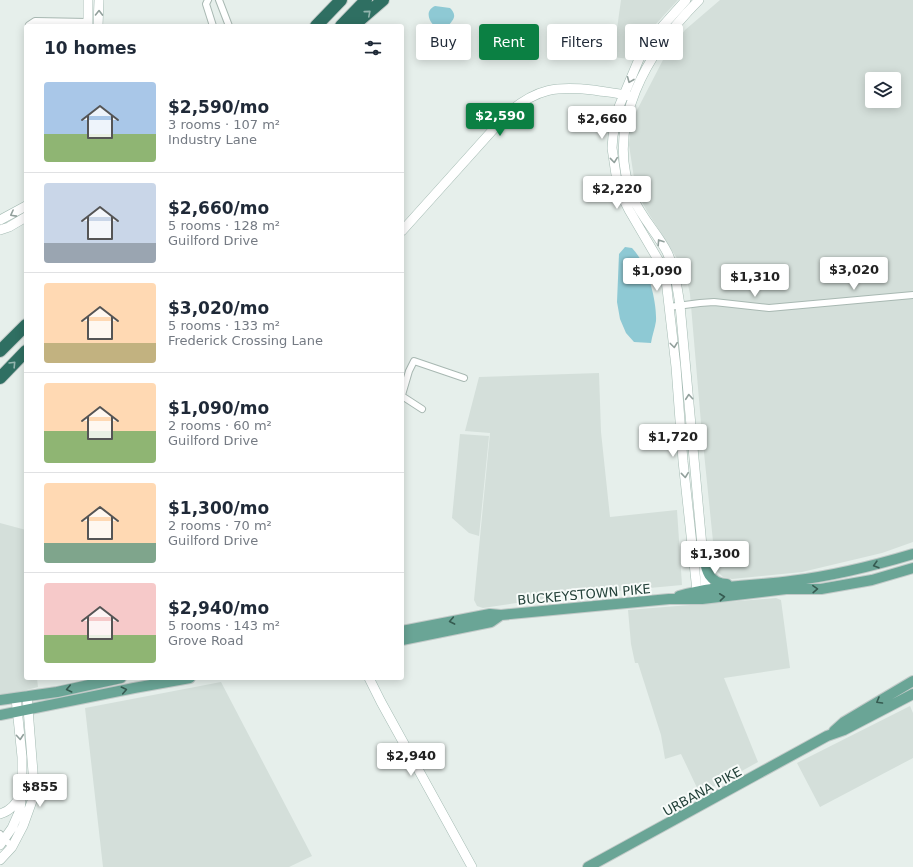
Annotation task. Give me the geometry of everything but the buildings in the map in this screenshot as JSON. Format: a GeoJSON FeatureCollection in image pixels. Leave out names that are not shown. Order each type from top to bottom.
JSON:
{"type":"FeatureCollection","features":[{"type":"Feature","properties":{"kind":"highway"},"geometry":{"type":"LineString","coordinates":[[318,24],[341,0]]}},
{"type":"Feature","properties":{"kind":"highway"},"geometry":{"type":"LineString","coordinates":[[343,24],[366,0]]}},
{"type":"Feature","properties":{"kind":"highway"},"geometry":{"type":"LineString","coordinates":[[355,24],[383,0]]}},
{"type":"Feature","properties":{"kind":"highway"},"geometry":{"type":"LineString","coordinates":[[0,351],[24,327]]}},
{"type":"Feature","properties":{"kind":"highway"},"geometry":{"type":"LineString","coordinates":[[0,378],[24,353]]}},
{"type":"Feature","properties":{"kind":"main road"},"geometry":{"type":"LineString","coordinates":[[88,0],[88,24]]}},
{"type":"Feature","properties":{"kind":"main road"},"geometry":{"type":"LineString","coordinates":[[98,24],[99,0]]}},
{"type":"Feature","properties":{"kind":"main road"},"geometry":{"type":"LineString","coordinates":[[686,0],[660,28],[639,59],[629,96],[624,132],[623,153],[626,177],[634,200],[666,252],[671,264],[680,305],[702,548],[702,593]]}},
{"type":"Feature","properties":{"kind":"main road"},"geometry":{"type":"LineString","coordinates":[[699,0],[666,38],[653,56],[636,89],[618,109],[613,136],[613,158],[618,188],[628,210],[651,246],[662,267],[666,280],[676,367],[683,461],[702,593]]}},
{"type":"Feature","properties":{"kind":"main road"},"geometry":{"type":"LineString","coordinates":[[404,229],[508,113],[519,104],[536,94],[557,88],[575,88],[629,96]]}},
{"type":"Feature","properties":{"kind":"main road"},"geometry":{"type":"LineString","coordinates":[[0,220],[24,207]]}},
{"type":"Feature","properties":{"kind":"main road"},"geometry":{"type":"LineString","coordinates":[[0,230],[9,227],[24,218]]}},
{"type":"Feature","properties":{"kind":"main road"},"geometry":{"type":"LineString","coordinates":[[702,548],[707,568],[712,579],[716,583],[749,585]]}},
{"type":"Feature","properties":{"kind":"main road","name":"BUCKEYSTOWN PIKE"},"geometry":{"type":"LineString","coordinates":[[404,631],[490,614],[501,615],[669,599],[749,585],[790,582],[863,568],[913,554]]}},
{"type":"Feature","properties":{"kind":"main road","name":"BUCKEYSTOWN PIKE"},"geometry":{"type":"LineString","coordinates":[[702,593],[821,589],[872,580],[913,568]]}},
{"type":"Feature","properties":{"kind":"main road","name":"BUCKEYSTOWN PIKE"},"geometry":{"type":"LineString","coordinates":[[404,640],[491,622],[501,615]]}},
{"type":"Feature","properties":{"kind":"main road"},"geometry":{"type":"LineString","coordinates":[[0,700],[56,692],[112,680]]}},
{"type":"Feature","properties":{"kind":"main road"},"geometry":{"type":"LineString","coordinates":[[0,715],[179,680]]}},
{"type":"Feature","properties":{"kind":"main road"},"geometry":{"type":"LineString","coordinates":[[370,680],[472,867]]}},
{"type":"Feature","properties":{"kind":"main road","name":"URBANA PIKE"},"geometry":{"type":"LineString","coordinates":[[827,736],[844,722],[913,681]]}},
{"type":"Feature","properties":{"kind":"main road","name":"URBANA PIKE"},"geometry":{"type":"LineString","coordinates":[[588,867],[827,736],[844,730],[913,694]]}},
{"type":"Feature","properties":{"kind":"main road"},"geometry":{"type":"LineString","coordinates":[[0,860],[10,850],[23,826],[32,802],[34,785],[27,696]]}},
{"type":"Feature","properties":{"kind":"main road"},"geometry":{"type":"LineString","coordinates":[[1,842],[12,828],[20,810],[22,791],[22,757],[16,698]]}},
{"type":"Feature","properties":{"kind":"main road"},"geometry":{"type":"LineString","coordinates":[[0,814],[6,812],[12,807],[18,800],[22,791]]}},
{"type":"Feature","properties":{"kind":"street"},"geometry":{"type":"LineString","coordinates":[[208,0],[206,4],[212,24]]}},
{"type":"Feature","properties":{"kind":"street"},"geometry":{"type":"LineString","coordinates":[[219,0],[228,24]]}},
{"type":"Feature","properties":{"kind":"street"},"geometry":{"type":"LineString","coordinates":[[30,24],[35,21],[88,24]]}},
{"type":"Feature","properties":{"kind":"street"},"geometry":{"type":"LineString","coordinates":[[669,307],[714,302],[769,308],[913,295]]}},
{"type":"Feature","properties":{"kind":"street"},"geometry":{"type":"LineString","coordinates":[[404,389],[409,371],[414,362],[464,378]]}},
{"type":"Feature","properties":{"kind":"street"},"geometry":{"type":"LineString","coordinates":[[404,397],[422,409]]}},
{"type":"Feature","properties":{"kind":"street"},"geometry":{"type":"LineString","coordinates":[[1,842],[10,850]]}},
{"type":"Feature","properties":{"kind":"shaded area"},"geometry":{"type":"Polygon","coordinates":[[[621,0],[678,0],[656,24],[625,24],[625,58],[617,58],[617,28],[621,0]]]}},
{"type":"Feature","properties":{"kind":"shaded area"},"geometry":{"type":"Polygon","coordinates":[[[720,0],[913,0],[913,542],[882,553],[802,572],[732,579],[723,577],[717,571],[701,423],[690,294],[683,268],[636,191],[629,145],[630,129],[635,114],[663,60],[683,60],[683,33],[720,0]]]}},
{"type":"Feature","properties":{"kind":"shaded area"},"geometry":{"type":"Polygon","coordinates":[[[599,373],[601,432],[610,517],[677,510],[682,585],[563,596],[483,608],[477,606],[474,600],[490,433],[465,431],[479,377],[599,373]]]}},
{"type":"Feature","properties":{"kind":"shaded area"},"geometry":{"type":"Polygon","coordinates":[[[460,434],[489,436],[479,536],[469,533],[452,518],[460,434]]]}},
{"type":"Feature","properties":{"kind":"shaded area"},"geometry":{"type":"Polygon","coordinates":[[[0,523],[24,529],[24,680],[37,680],[38,687],[0,697],[0,523]]]}},
{"type":"Feature","properties":{"kind":"shaded area"},"geometry":{"type":"Polygon","coordinates":[[[776,598],[781,600],[790,668],[724,678],[758,762],[700,794],[681,754],[665,759],[661,735],[638,663],[635,663],[631,644],[628,610],[776,598]]]}},
{"type":"Feature","properties":{"kind":"shaded area"},"geometry":{"type":"Polygon","coordinates":[[[221,682],[312,856],[289,867],[103,867],[85,708],[221,682]]]}},
{"type":"Feature","properties":{"kind":"shaded area"},"geometry":{"type":"Polygon","coordinates":[[[910,706],[913,713],[913,758],[820,807],[797,763],[910,706]]]}},
{"type":"Feature","properties":{"kind":"water"},"geometry":{"type":"Polygon","coordinates":[[[435,6],[450,8],[454,16],[453,19],[449,24],[432,24],[429,16],[431,9],[435,6]]]}},
{"type":"Feature","properties":{"kind":"water"},"geometry":{"type":"Polygon","coordinates":[[[625,247],[632,248],[642,263],[653,293],[656,321],[651,343],[634,342],[626,333],[620,319],[617,302],[619,254],[625,247]]]}}]}
